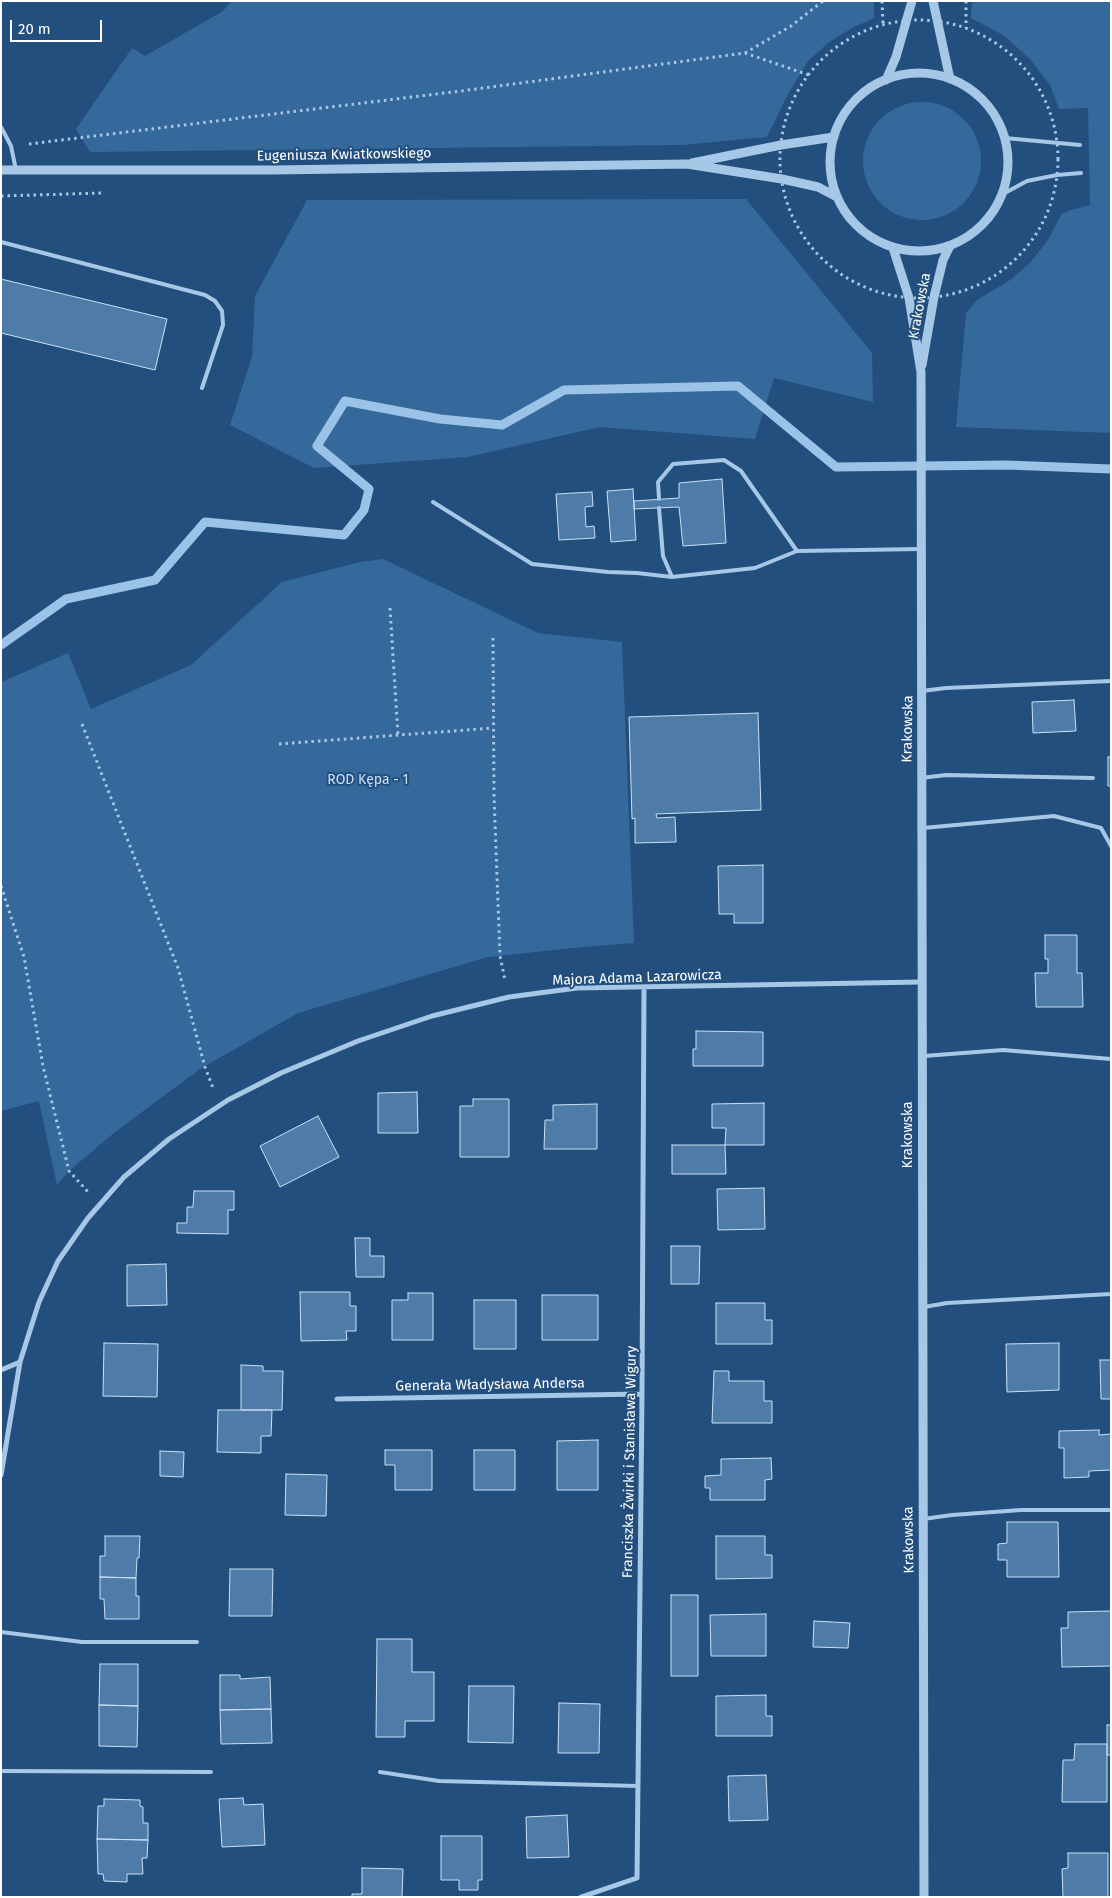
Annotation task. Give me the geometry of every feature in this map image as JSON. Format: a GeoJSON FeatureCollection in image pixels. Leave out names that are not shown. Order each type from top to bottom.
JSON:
{"type":"FeatureCollection","features":[{"type":"Feature","properties":{"kind":"street"},"geometry":{"type":"LineString","coordinates":[[886,80],[896,57],[912,1]]}},
{"type":"Feature","properties":{"kind":"street"},"geometry":{"type":"LineString","coordinates":[[933,1],[950,79]]}},
{"type":"Feature","properties":{"kind":"street"},"geometry":{"type":"LineString","coordinates":[[912,74],[940,76],[950,79],[974,92],[988,105],[998,120],[1005,138],[1008,156],[1007,176],[1003,194],[994,211],[982,226],[967,238],[950,246],[931,251],[893,248],[875,240],[859,229],[846,214],[837,197],[831,178],[830,150],[834,137],[848,108],[871,87],[886,80],[912,74]]}},
{"type":"Feature","properties":{"kind":"street","name":"Eugeniusza Kwiatkowskiego"},"geometry":{"type":"LineString","coordinates":[[687,164],[781,145],[834,137]]}},
{"type":"Feature","properties":{"kind":"street","name":"Eugeniusza Kwiatkowskiego"},"geometry":{"type":"LineString","coordinates":[[1,170],[273,170],[687,164],[782,179],[818,187],[837,197]]}},
{"type":"Feature","properties":{"kind":"street","name":"Krakowska"},"geometry":{"type":"LineString","coordinates":[[921,372],[934,297],[943,260],[950,246]]}},
{"type":"Feature","properties":{"kind":"street","name":"Krakowska"},"geometry":{"type":"LineString","coordinates":[[893,248],[909,298],[921,372],[924,1897]]}},
{"type":"Feature","properties":{"kind":"street","name":"Majora Adama Lazarowicza"},"geometry":{"type":"LineString","coordinates":[[1,1476],[20,1362],[39,1302],[58,1261],[99,1204],[124,1177],[169,1139],[220,1105],[281,1073],[358,1040],[432,1016],[509,997],[577,988],[921,982]]}},
{"type":"Feature","properties":{"kind":"street","name":"Franciszka Żwirki i Stanisława Wigury"},"geometry":{"type":"LineString","coordinates":[[581,1897],[637,1878],[644,988]]}},
{"type":"Feature","properties":{"kind":"street"},"geometry":{"type":"LineString","coordinates":[[1,1370],[20,1362]]}},
{"type":"Feature","properties":{"kind":"street","name":"Generała Władysława Andersa"},"geometry":{"type":"LineString","coordinates":[[337,1399],[642,1394]]}},
{"type":"Feature","properties":{"kind":"lane"},"geometry":{"type":"LineString","coordinates":[[1,127],[11,146],[16,170]]}},
{"type":"Feature","properties":{"kind":"lane"},"geometry":{"type":"LineString","coordinates":[[1005,138],[1080,145]]}},
{"type":"Feature","properties":{"kind":"lane"},"geometry":{"type":"LineString","coordinates":[[1003,194],[1027,181],[1057,175],[1081,173]]}},
{"type":"Feature","properties":{"kind":"lane"},"geometry":{"type":"LineString","coordinates":[[1,242],[206,295],[215,300],[222,311],[223,325],[202,388]]}},
{"type":"Feature","properties":{"kind":"lane"},"geometry":{"type":"LineString","coordinates":[[659,499],[658,482],[673,464],[724,460],[741,471],[797,551]]}},
{"type":"Feature","properties":{"kind":"lane"},"geometry":{"type":"LineString","coordinates":[[433,502],[532,564],[672,577],[755,568],[797,551],[921,549]]}},
{"type":"Feature","properties":{"kind":"lane"},"geometry":{"type":"LineString","coordinates":[[659,508],[663,556],[672,577]]}},
{"type":"Feature","properties":{"kind":"lane"},"geometry":{"type":"LineString","coordinates":[[922,691],[946,688],[1111,681]]}},
{"type":"Feature","properties":{"kind":"lane"},"geometry":{"type":"LineString","coordinates":[[921,778],[946,775],[1093,778]]}},
{"type":"Feature","properties":{"kind":"lane"},"geometry":{"type":"LineString","coordinates":[[921,829],[1054,816],[1101,828],[1111,846]]}},
{"type":"Feature","properties":{"kind":"lane"},"geometry":{"type":"LineString","coordinates":[[921,1056],[1003,1050],[1111,1059]]}},
{"type":"Feature","properties":{"kind":"lane"},"geometry":{"type":"LineString","coordinates":[[922,1307],[947,1303],[1111,1294]]}},
{"type":"Feature","properties":{"kind":"lane"},"geometry":{"type":"LineString","coordinates":[[923,1519],[1021,1510],[1111,1510]]}},
{"type":"Feature","properties":{"kind":"lane"},"geometry":{"type":"LineString","coordinates":[[1,1632],[82,1642],[196,1642]]}},
{"type":"Feature","properties":{"kind":"lane"},"geometry":{"type":"LineString","coordinates":[[1,1771],[210,1772]]}},
{"type":"Feature","properties":{"kind":"lane"},"geometry":{"type":"LineString","coordinates":[[380,1772],[440,1781],[638,1786]]}},
{"type":"Feature","properties":{"kind":"path"},"geometry":{"type":"LineString","coordinates":[[11,146],[451,92],[744,53],[791,26],[824,1]]}},
{"type":"Feature","properties":{"kind":"path"},"geometry":{"type":"LineString","coordinates":[[882,1],[882,26]]}},
{"type":"Feature","properties":{"kind":"path"},"geometry":{"type":"LineString","coordinates":[[966,1],[966,28]]}},
{"type":"Feature","properties":{"kind":"path"},"geometry":{"type":"LineString","coordinates":[[936,19],[966,28],[997,43],[1023,65],[1042,92],[1054,124],[1058,158],[1057,175],[1055,192],[1043,224],[1023,252],[998,274],[950,296],[909,298],[882,293],[858,284],[828,264],[815,251],[799,230],[788,205],[782,179],[781,145],[790,108],[809,75],[836,47],[869,29],[882,26],[906,20],[936,19]]}},
{"type":"Feature","properties":{"kind":"path"},"geometry":{"type":"LineString","coordinates":[[744,53],[809,75]]}},
{"type":"Feature","properties":{"kind":"path"},"geometry":{"type":"LineString","coordinates":[[390,608],[398,735]]}},
{"type":"Feature","properties":{"kind":"path"},"geometry":{"type":"LineString","coordinates":[[493,638],[494,796],[500,956],[509,997]]}},
{"type":"Feature","properties":{"kind":"path"},"geometry":{"type":"LineString","coordinates":[[82,724],[178,968],[205,1067],[220,1105]]}},
{"type":"Feature","properties":{"kind":"path"},"geometry":{"type":"LineString","coordinates":[[279,744],[493,728]]}},
{"type":"Feature","properties":{"kind":"path"},"geometry":{"type":"LineString","coordinates":[[1,886],[24,957],[43,1066],[69,1171],[99,1204]]}},
{"type":"Feature","properties":{"kind":"green space"},"geometry":{"type":"Polygon","coordinates":[[[232,1],[874,1],[874,18],[829,42],[808,61],[788,94],[767,137],[682,145],[90,152],[76,129],[132,48],[145,56],[223,11],[232,1]]]}},
{"type":"Feature","properties":{"kind":"green space"},"geometry":{"type":"Polygon","coordinates":[[[972,1],[1111,1],[1111,433],[956,427],[966,313],[977,300],[1010,280],[1030,263],[1048,240],[1061,215],[1090,205],[1088,108],[1059,109],[1050,85],[1029,58],[1003,35],[971,18],[972,1]]]}},
{"type":"Feature","properties":{"kind":"green space"},"geometry":{"type":"Polygon","coordinates":[[[922,102],[945,106],[964,119],[977,138],[981,161],[977,184],[964,203],[945,216],[922,220],[899,216],[880,203],[867,184],[863,161],[867,138],[880,119],[899,106],[922,102]]]}},
{"type":"Feature","properties":{"kind":"green space"},"geometry":{"type":"Polygon","coordinates":[[[746,199],[872,353],[873,402],[774,378],[755,439],[600,427],[468,457],[314,468],[230,425],[252,357],[255,296],[307,200],[746,199]]]}},
{"type":"Feature","properties":{"kind":"green space","name":"ROD Kępa - 1"},"geometry":{"type":"Polygon","coordinates":[[[383,559],[538,633],[622,642],[634,943],[488,957],[298,1013],[200,1069],[115,1132],[69,1171],[57,1185],[39,1101],[1,1111],[1,682],[68,653],[91,709],[191,665],[282,582],[360,562],[383,559]]]}},
{"type":"Feature","properties":{"kind":"building"},"geometry":{"type":"Polygon","coordinates":[[[1,279],[167,319],[155,370],[1,333],[1,279]]]}},
{"type":"Feature","properties":{"kind":"building"},"geometry":{"type":"Polygon","coordinates":[[[722,479],[726,543],[683,546],[679,507],[634,509],[634,501],[679,498],[679,483],[722,479]]]}},
{"type":"Feature","properties":{"kind":"building"},"geometry":{"type":"Polygon","coordinates":[[[633,489],[636,540],[611,542],[607,491],[633,489]]]}},
{"type":"Feature","properties":{"kind":"building"},"geometry":{"type":"Polygon","coordinates":[[[592,492],[593,506],[585,507],[586,527],[594,526],[595,538],[559,540],[556,494],[592,492]]]}},
{"type":"Feature","properties":{"kind":"building"},"geometry":{"type":"Polygon","coordinates":[[[1074,700],[1076,731],[1033,733],[1032,702],[1074,700]]]}},
{"type":"Feature","properties":{"kind":"building"},"geometry":{"type":"Polygon","coordinates":[[[758,713],[761,810],[656,814],[657,818],[675,817],[676,842],[635,843],[635,818],[632,819],[629,717],[758,713]]]}},
{"type":"Feature","properties":{"kind":"building"},"geometry":{"type":"Polygon","coordinates":[[[1108,757],[1111,757],[1111,786],[1108,786],[1108,757]]]}},
{"type":"Feature","properties":{"kind":"building"},"geometry":{"type":"Polygon","coordinates":[[[763,865],[763,923],[734,923],[734,914],[719,914],[718,866],[763,865]]]}},
{"type":"Feature","properties":{"kind":"building"},"geometry":{"type":"Polygon","coordinates":[[[1045,935],[1077,935],[1077,973],[1082,973],[1083,1007],[1036,1007],[1035,973],[1048,973],[1048,959],[1045,959],[1045,935]]]}},
{"type":"Feature","properties":{"kind":"building"},"geometry":{"type":"Polygon","coordinates":[[[696,1031],[763,1032],[763,1066],[693,1066],[693,1049],[696,1049],[696,1031]]]}},
{"type":"Feature","properties":{"kind":"building"},"geometry":{"type":"Polygon","coordinates":[[[417,1092],[418,1133],[378,1133],[378,1093],[417,1092]]]}},
{"type":"Feature","properties":{"kind":"building"},"geometry":{"type":"Polygon","coordinates":[[[473,1099],[509,1099],[509,1157],[460,1157],[460,1106],[473,1106],[473,1099]]]}},
{"type":"Feature","properties":{"kind":"building"},"geometry":{"type":"Polygon","coordinates":[[[764,1103],[764,1145],[725,1145],[726,1128],[712,1128],[712,1104],[764,1103]]]}},
{"type":"Feature","properties":{"kind":"building"},"geometry":{"type":"Polygon","coordinates":[[[597,1104],[597,1149],[544,1149],[545,1120],[553,1120],[553,1105],[597,1104]]]}},
{"type":"Feature","properties":{"kind":"building"},"geometry":{"type":"Polygon","coordinates":[[[318,1116],[339,1157],[280,1187],[260,1146],[318,1116]]]}},
{"type":"Feature","properties":{"kind":"building"},"geometry":{"type":"Polygon","coordinates":[[[672,1145],[725,1145],[726,1174],[672,1174],[672,1145]]]}},
{"type":"Feature","properties":{"kind":"building"},"geometry":{"type":"Polygon","coordinates":[[[764,1188],[765,1229],[718,1230],[717,1189],[764,1188]]]}},
{"type":"Feature","properties":{"kind":"building"},"geometry":{"type":"Polygon","coordinates":[[[194,1191],[234,1191],[234,1210],[228,1210],[228,1234],[177,1233],[177,1223],[187,1223],[187,1207],[193,1207],[194,1191]]]}},
{"type":"Feature","properties":{"kind":"building"},"geometry":{"type":"Polygon","coordinates":[[[355,1238],[370,1238],[370,1256],[384,1256],[384,1277],[356,1277],[355,1238]]]}},
{"type":"Feature","properties":{"kind":"building"},"geometry":{"type":"Polygon","coordinates":[[[671,1246],[700,1246],[699,1284],[671,1284],[671,1246]]]}},
{"type":"Feature","properties":{"kind":"building"},"geometry":{"type":"Polygon","coordinates":[[[166,1264],[167,1305],[127,1306],[127,1265],[166,1264]]]}},
{"type":"Feature","properties":{"kind":"building"},"geometry":{"type":"Polygon","coordinates":[[[300,1292],[350,1292],[350,1306],[356,1306],[356,1331],[346,1331],[347,1340],[301,1341],[300,1292]]]}},
{"type":"Feature","properties":{"kind":"building"},"geometry":{"type":"Polygon","coordinates":[[[408,1293],[433,1293],[433,1340],[392,1340],[392,1300],[408,1300],[408,1293]]]}},
{"type":"Feature","properties":{"kind":"building"},"geometry":{"type":"Polygon","coordinates":[[[542,1295],[598,1295],[598,1340],[542,1340],[542,1295]]]}},
{"type":"Feature","properties":{"kind":"building"},"geometry":{"type":"Polygon","coordinates":[[[474,1300],[516,1300],[516,1349],[474,1349],[474,1300]]]}},
{"type":"Feature","properties":{"kind":"building"},"geometry":{"type":"Polygon","coordinates":[[[716,1303],[765,1303],[765,1320],[772,1320],[772,1344],[716,1344],[716,1303]]]}},
{"type":"Feature","properties":{"kind":"building"},"geometry":{"type":"Polygon","coordinates":[[[104,1343],[158,1344],[157,1397],[103,1396],[104,1343]]]}},
{"type":"Feature","properties":{"kind":"building"},"geometry":{"type":"Polygon","coordinates":[[[1059,1343],[1059,1390],[1007,1392],[1006,1344],[1059,1343]]]}},
{"type":"Feature","properties":{"kind":"building"},"geometry":{"type":"Polygon","coordinates":[[[1100,1360],[1111,1360],[1111,1399],[1101,1399],[1100,1360]]]}},
{"type":"Feature","properties":{"kind":"building"},"geometry":{"type":"Polygon","coordinates":[[[241,1365],[263,1366],[263,1371],[283,1371],[282,1410],[241,1410],[241,1365]]]}},
{"type":"Feature","properties":{"kind":"building"},"geometry":{"type":"Polygon","coordinates":[[[714,1371],[729,1371],[729,1381],[764,1381],[764,1401],[772,1401],[772,1423],[712,1423],[714,1371]]]}},
{"type":"Feature","properties":{"kind":"building"},"geometry":{"type":"Polygon","coordinates":[[[218,1410],[272,1410],[271,1436],[261,1436],[261,1453],[217,1452],[218,1410]]]}},
{"type":"Feature","properties":{"kind":"building"},"geometry":{"type":"Polygon","coordinates":[[[1099,1430],[1099,1435],[1111,1434],[1111,1470],[1089,1471],[1089,1477],[1064,1478],[1064,1448],[1059,1448],[1059,1431],[1099,1430]]]}},
{"type":"Feature","properties":{"kind":"building"},"geometry":{"type":"Polygon","coordinates":[[[598,1440],[598,1490],[557,1490],[557,1441],[598,1440]]]}},
{"type":"Feature","properties":{"kind":"building"},"geometry":{"type":"Polygon","coordinates":[[[385,1450],[432,1450],[432,1490],[395,1490],[395,1465],[385,1465],[385,1450]]]}},
{"type":"Feature","properties":{"kind":"building"},"geometry":{"type":"Polygon","coordinates":[[[474,1450],[515,1450],[515,1490],[474,1490],[474,1450]]]}},
{"type":"Feature","properties":{"kind":"building"},"geometry":{"type":"Polygon","coordinates":[[[160,1451],[184,1452],[183,1477],[160,1476],[160,1451]]]}},
{"type":"Feature","properties":{"kind":"building"},"geometry":{"type":"Polygon","coordinates":[[[771,1458],[772,1479],[765,1480],[765,1500],[710,1500],[710,1488],[705,1488],[705,1476],[721,1475],[721,1459],[771,1458]]]}},
{"type":"Feature","properties":{"kind":"building"},"geometry":{"type":"Polygon","coordinates":[[[286,1474],[327,1475],[326,1516],[285,1515],[286,1474]]]}},
{"type":"Feature","properties":{"kind":"building"},"geometry":{"type":"Polygon","coordinates":[[[1007,1522],[1058,1522],[1059,1577],[1007,1577],[1007,1560],[998,1560],[998,1544],[1007,1543],[1007,1522]]]}},
{"type":"Feature","properties":{"kind":"building"},"geometry":{"type":"Polygon","coordinates":[[[105,1536],[140,1536],[136,1578],[100,1577],[100,1556],[105,1556],[105,1536]]]}},
{"type":"Feature","properties":{"kind":"building"},"geometry":{"type":"Polygon","coordinates":[[[716,1536],[765,1536],[765,1555],[772,1555],[772,1578],[716,1579],[716,1536]]]}},
{"type":"Feature","properties":{"kind":"building"},"geometry":{"type":"Polygon","coordinates":[[[230,1569],[273,1569],[272,1616],[229,1616],[230,1569]]]}},
{"type":"Feature","properties":{"kind":"building"},"geometry":{"type":"Polygon","coordinates":[[[100,1577],[136,1578],[136,1596],[139,1596],[139,1619],[105,1619],[104,1599],[100,1599],[100,1577]]]}},
{"type":"Feature","properties":{"kind":"building"},"geometry":{"type":"Polygon","coordinates":[[[671,1595],[698,1595],[698,1676],[671,1676],[671,1595]]]}},
{"type":"Feature","properties":{"kind":"building"},"geometry":{"type":"Polygon","coordinates":[[[1111,1611],[1111,1666],[1062,1667],[1061,1628],[1068,1628],[1068,1612],[1111,1611]]]}},
{"type":"Feature","properties":{"kind":"building"},"geometry":{"type":"Polygon","coordinates":[[[766,1614],[766,1656],[711,1656],[710,1615],[766,1614]]]}},
{"type":"Feature","properties":{"kind":"building"},"geometry":{"type":"Polygon","coordinates":[[[814,1621],[850,1623],[848,1648],[813,1647],[814,1621]]]}},
{"type":"Feature","properties":{"kind":"building"},"geometry":{"type":"Polygon","coordinates":[[[377,1639],[412,1639],[412,1672],[434,1672],[434,1721],[405,1721],[405,1737],[376,1737],[377,1639]]]}},
{"type":"Feature","properties":{"kind":"building"},"geometry":{"type":"Polygon","coordinates":[[[100,1664],[138,1664],[138,1706],[99,1705],[100,1664]]]}},
{"type":"Feature","properties":{"kind":"building"},"geometry":{"type":"Polygon","coordinates":[[[220,1675],[240,1675],[240,1679],[270,1677],[271,1709],[220,1710],[220,1675]]]}},
{"type":"Feature","properties":{"kind":"building"},"geometry":{"type":"Polygon","coordinates":[[[469,1686],[514,1686],[513,1743],[468,1742],[469,1686]]]}},
{"type":"Feature","properties":{"kind":"building"},"geometry":{"type":"Polygon","coordinates":[[[766,1695],[766,1716],[772,1716],[772,1736],[716,1736],[716,1696],[766,1695]]]}},
{"type":"Feature","properties":{"kind":"building"},"geometry":{"type":"Polygon","coordinates":[[[559,1703],[600,1704],[599,1753],[558,1753],[559,1703]]]}},
{"type":"Feature","properties":{"kind":"building"},"geometry":{"type":"Polygon","coordinates":[[[99,1705],[138,1706],[137,1747],[99,1746],[99,1705]]]}},
{"type":"Feature","properties":{"kind":"building"},"geometry":{"type":"Polygon","coordinates":[[[271,1709],[272,1743],[221,1744],[220,1710],[271,1709]]]}},
{"type":"Feature","properties":{"kind":"building"},"geometry":{"type":"Polygon","coordinates":[[[1107,1725],[1111,1725],[1111,1755],[1107,1755],[1107,1725]]]}},
{"type":"Feature","properties":{"kind":"building"},"geometry":{"type":"Polygon","coordinates":[[[1075,1744],[1107,1744],[1107,1802],[1062,1802],[1063,1760],[1074,1760],[1075,1744]]]}},
{"type":"Feature","properties":{"kind":"building"},"geometry":{"type":"Polygon","coordinates":[[[766,1775],[768,1820],[729,1821],[728,1776],[766,1775]]]}},
{"type":"Feature","properties":{"kind":"building"},"geometry":{"type":"Polygon","coordinates":[[[243,1798],[244,1805],[263,1804],[265,1845],[222,1847],[219,1799],[243,1798]]]}},
{"type":"Feature","properties":{"kind":"building"},"geometry":{"type":"Polygon","coordinates":[[[104,1799],[140,1800],[140,1806],[143,1807],[143,1823],[148,1823],[148,1840],[97,1839],[98,1806],[104,1806],[104,1799]]]}},
{"type":"Feature","properties":{"kind":"building"},"geometry":{"type":"Polygon","coordinates":[[[567,1815],[569,1857],[527,1858],[526,1817],[567,1815]]]}},
{"type":"Feature","properties":{"kind":"building"},"geometry":{"type":"Polygon","coordinates":[[[441,1836],[482,1836],[482,1880],[478,1880],[478,1890],[459,1890],[459,1880],[441,1880],[441,1836]]]}},
{"type":"Feature","properties":{"kind":"building"},"geometry":{"type":"Polygon","coordinates":[[[97,1839],[148,1840],[147,1858],[142,1858],[143,1874],[127,1874],[127,1882],[104,1881],[103,1874],[98,1874],[97,1839]]]}},
{"type":"Feature","properties":{"kind":"building"},"geometry":{"type":"Polygon","coordinates":[[[1068,1853],[1108,1853],[1108,1897],[1063,1897],[1062,1869],[1068,1868],[1068,1853]]]}},
{"type":"Feature","properties":{"kind":"building"},"geometry":{"type":"Polygon","coordinates":[[[362,1868],[403,1869],[402,1897],[352,1897],[352,1894],[362,1894],[362,1868]]]}},
{"type":"Feature","properties":{"kind":"waterway"},"geometry":{"type":"LineString","coordinates":[[1,645],[66,599],[155,580],[205,522],[344,535],[364,510],[369,489],[317,446],[345,401],[440,419],[502,425],[564,390],[738,386],[836,467],[1007,465],[1111,469]]}}]}
